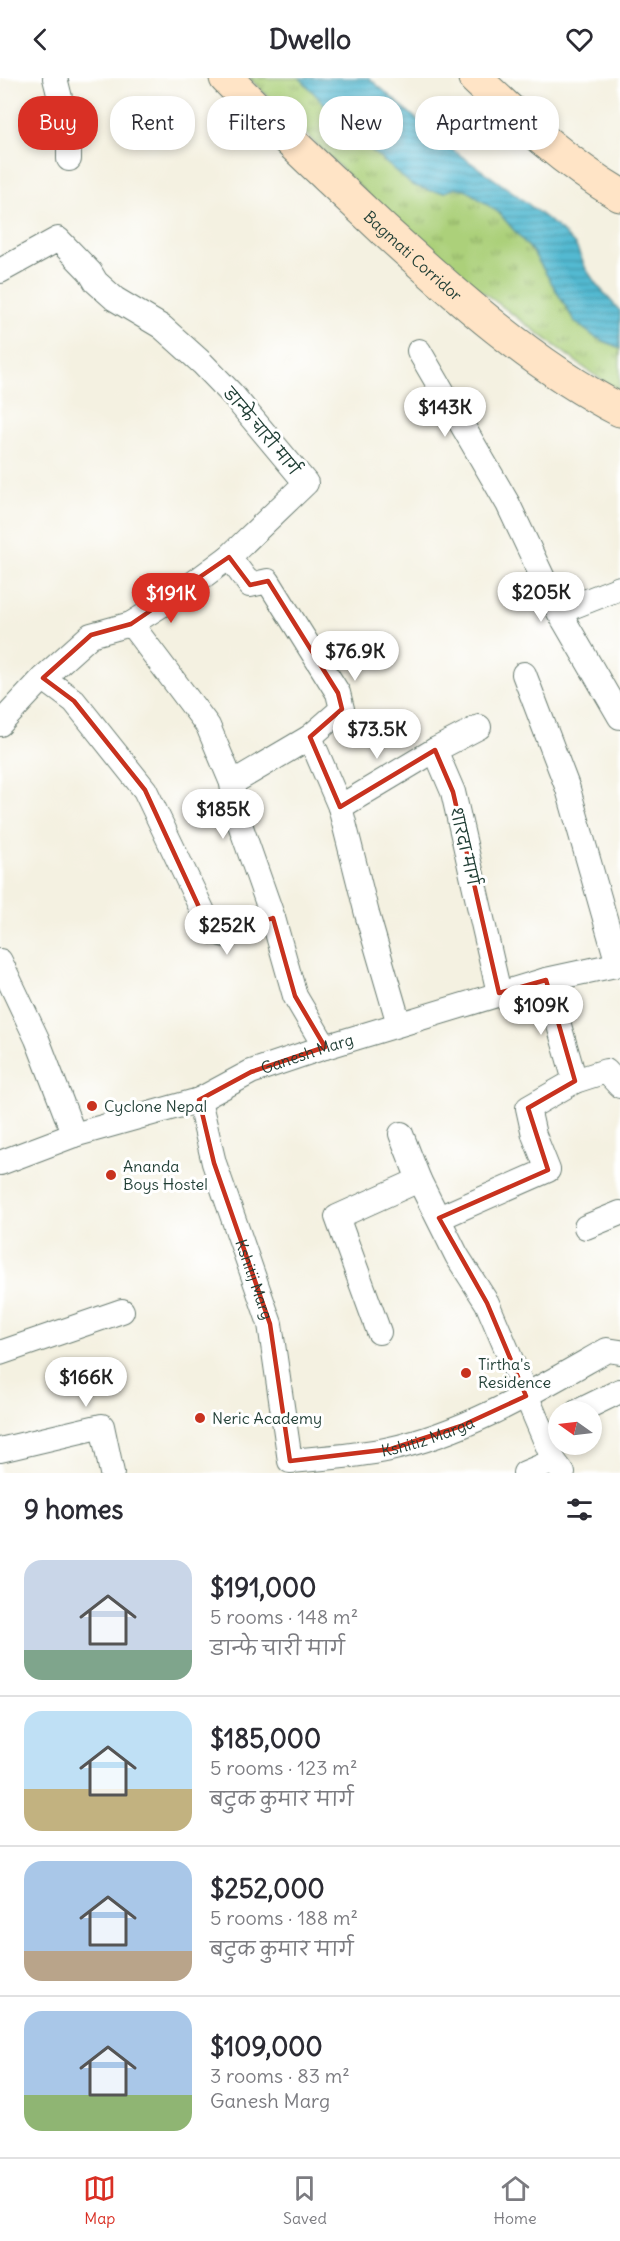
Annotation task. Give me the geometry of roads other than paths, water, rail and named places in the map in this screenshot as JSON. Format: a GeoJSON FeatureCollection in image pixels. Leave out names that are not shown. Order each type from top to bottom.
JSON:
{"type":"FeatureCollection","features":[{"type":"Feature","properties":{"kind":"main road","name":"Bagmati Corridor"},"geometry":{"type":"LineString","coordinates":[[226,78],[345,194],[467,304],[564,376],[620,410]]}},
{"type":"Feature","properties":{"kind":"main road"},"geometry":{"type":"LineString","coordinates":[[475,78],[523,125],[576,167],[620,195]]}},
{"type":"Feature","properties":{"kind":"street"},"geometry":{"type":"LineString","coordinates":[[55,78],[69,135],[69,159]]}},
{"type":"Feature","properties":{"kind":"street","name":"डान्फे चारी मार्ग"},"geometry":{"type":"LineString","coordinates":[[0,272],[58,239],[90,272],[96,282],[115,299],[162,327],[202,363],[231,393],[306,483],[229,557],[179,594],[131,624],[91,635],[43,678],[0,724]]}},
{"type":"Feature","properties":{"kind":"street"},"geometry":{"type":"LineString","coordinates":[[419,351],[508,504],[559,612],[620,717]]}},
{"type":"Feature","properties":{"kind":"street"},"geometry":{"type":"LineString","coordinates":[[229,557],[250,585],[268,581],[338,693],[342,709],[310,737],[232,783]]}},
{"type":"Feature","properties":{"kind":"street"},"geometry":{"type":"LineString","coordinates":[[559,612],[620,588]]}},
{"type":"Feature","properties":{"kind":"street"},"geometry":{"type":"LineString","coordinates":[[131,624],[208,726],[232,783],[235,810],[273,918],[295,996],[325,1047]]}},
{"type":"Feature","properties":{"kind":"street"},"geometry":{"type":"LineString","coordinates":[[524,674],[568,789],[619,964]]}},
{"type":"Feature","properties":{"kind":"street"},"geometry":{"type":"LineString","coordinates":[[43,678],[74,701],[145,790],[207,920],[210,931],[225,935],[273,918]]}},
{"type":"Feature","properties":{"kind":"street"},"geometry":{"type":"LineString","coordinates":[[340,807],[478,727]]}},
{"type":"Feature","properties":{"kind":"street"},"geometry":{"type":"LineString","coordinates":[[310,737],[340,807],[367,914],[399,1024]]}},
{"type":"Feature","properties":{"kind":"street","name":"शारदा मार्ग"},"geometry":{"type":"LineString","coordinates":[[435,750],[453,792],[499,993]]}},
{"type":"Feature","properties":{"kind":"street"},"geometry":{"type":"LineString","coordinates":[[0,961],[37,1039],[74,1135]]}},
{"type":"Feature","properties":{"kind":"street","name":"Ganesh Marg"},"geometry":{"type":"LineString","coordinates":[[0,1163],[74,1135],[199,1100],[250,1072],[325,1047],[499,993],[619,964]]}},
{"type":"Feature","properties":{"kind":"street"},"geometry":{"type":"LineString","coordinates":[[546,980],[575,1081]]}},
{"type":"Feature","properties":{"kind":"street"},"geometry":{"type":"LineString","coordinates":[[439,1218],[548,1170],[534,1135],[528,1108],[575,1081],[606,1071],[620,1086]]}},
{"type":"Feature","properties":{"kind":"street","name":"Kshitij Marg"},"geometry":{"type":"LineString","coordinates":[[199,1100],[214,1163],[270,1324],[290,1461]]}},
{"type":"Feature","properties":{"kind":"street"},"geometry":{"type":"LineString","coordinates":[[401,1134],[419,1180],[458,1256],[487,1302],[526,1396],[548,1424]]}},
{"type":"Feature","properties":{"kind":"street"},"geometry":{"type":"LineString","coordinates":[[380,1332],[337,1217],[419,1180]]}},
{"type":"Feature","properties":{"kind":"street"},"geometry":{"type":"LineString","coordinates":[[586,1227],[620,1213]]}},
{"type":"Feature","properties":{"kind":"street"},"geometry":{"type":"LineString","coordinates":[[0,1353],[122,1311]]}},
{"type":"Feature","properties":{"kind":"street","name":"Kshitiz Marga"},"geometry":{"type":"LineString","coordinates":[[290,1461],[391,1449],[460,1426],[526,1396],[613,1351]]}},
{"type":"Feature","properties":{"kind":"street"},"geometry":{"type":"LineString","coordinates":[[600,1401],[620,1391]]}},
{"type":"Feature","properties":{"kind":"street"},"geometry":{"type":"LineString","coordinates":[[0,1450],[102,1426],[112,1473]]}},
{"type":"Feature","properties":{"kind":"street"},"geometry":{"type":"LineString","coordinates":[[525,1473],[559,1467]]}},
{"type":"Feature","properties":{"kind":"water"},"geometry":{"type":"Polygon","coordinates":[[[300,78],[369,78],[390,96],[319,96],[319,98],[300,78]]]}},
{"type":"Feature","properties":{"kind":"water"},"geometry":{"type":"Polygon","coordinates":[[[403,107],[415,118],[415,150],[453,150],[514,193],[562,231],[576,246],[586,269],[620,311],[620,348],[595,337],[575,322],[533,252],[499,213],[465,189],[456,188],[445,192],[431,191],[412,185],[371,150],[403,150],[403,107]]]}},
{"type":"Feature","properties":{"kind":"place","name":"Cyclone Nepal"},"geometry":{"type":"Point","coordinates":[92,1106]}},
{"type":"Feature","properties":{"kind":"place","name":"Ananda Boys Hostel"},"geometry":{"type":"Point","coordinates":[111,1175]}},
{"type":"Feature","properties":{"kind":"place","name":"Tirtha's Residence"},"geometry":{"type":"Point","coordinates":[466,1373]}},
{"type":"Feature","properties":{"kind":"place","name":"Neric Academy"},"geometry":{"type":"Point","coordinates":[200,1418]}}]}
